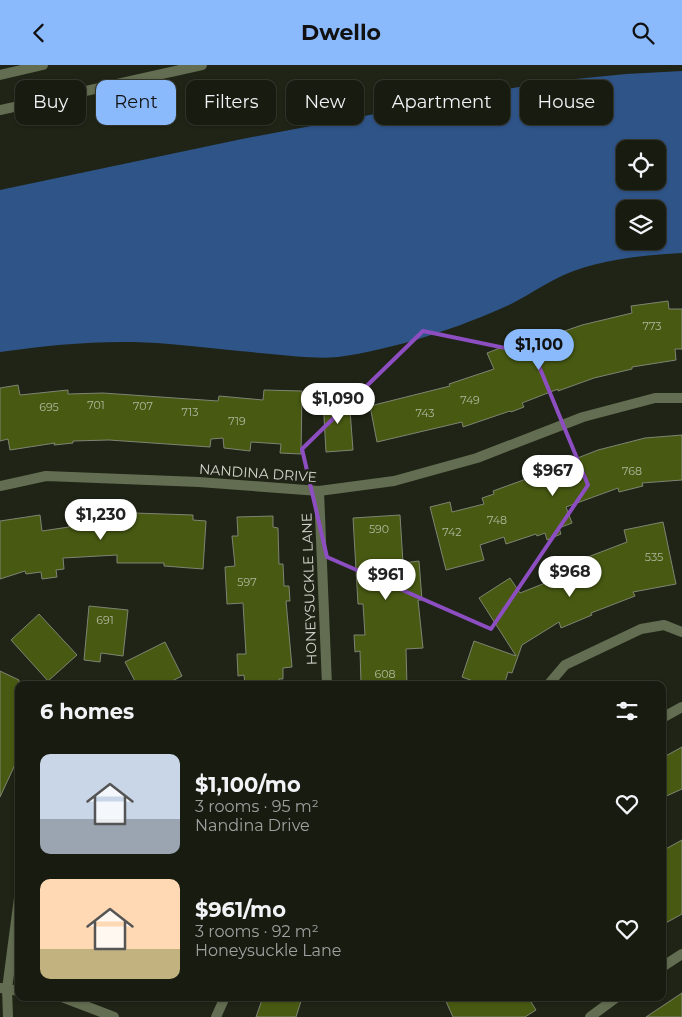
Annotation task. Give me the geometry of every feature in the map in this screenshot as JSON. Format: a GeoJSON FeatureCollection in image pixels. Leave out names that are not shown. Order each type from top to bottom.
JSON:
{"type":"FeatureCollection","features":[{"type":"Feature","properties":{"kind":"street"},"geometry":{"type":"LineString","coordinates":[[0,75],[43,65]]}},
{"type":"Feature","properties":{"kind":"street"},"geometry":{"type":"LineString","coordinates":[[0,111],[202,65]]}},
{"type":"Feature","properties":{"kind":"street","name":"NANDINA DRIVE"},"geometry":{"type":"LineString","coordinates":[[0,486],[46,476],[199,482],[319,491],[394,481],[477,458],[583,417],[655,398],[682,398]]}},
{"type":"Feature","properties":{"kind":"street","name":"HONEYSUCKLE LANE"},"geometry":{"type":"LineString","coordinates":[[319,491],[327,681]]}},
{"type":"Feature","properties":{"kind":"street"},"geometry":{"type":"LineString","coordinates":[[551,681],[565,665],[641,629],[664,625],[682,632]]}},
{"type":"Feature","properties":{"kind":"street"},"geometry":{"type":"LineString","coordinates":[[666,716],[682,707]]}},
{"type":"Feature","properties":{"kind":"street"},"geometry":{"type":"LineString","coordinates":[[8,1017],[3,988],[15,920]]}},
{"type":"Feature","properties":{"kind":"street"},"geometry":{"type":"LineString","coordinates":[[666,964],[682,954]]}},
{"type":"Feature","properties":{"kind":"street"},"geometry":{"type":"LineString","coordinates":[[72,1001],[114,1017]]}},
{"type":"Feature","properties":{"kind":"street"},"geometry":{"type":"LineString","coordinates":[[216,1017],[223,1001]]}},
{"type":"Feature","properties":{"kind":"street"},"geometry":{"type":"LineString","coordinates":[[590,1017],[612,1001]]}},
{"type":"Feature","properties":{"kind":"highlighted area"},"geometry":{"type":"Polygon","coordinates":[[[423,331],[534,354],[588,485],[491,629],[327,557],[302,449],[423,331]]]}},
{"type":"Feature","properties":{"kind":"water"},"geometry":{"type":"Polygon","coordinates":[[[682,71],[682,253],[625,258],[571,272],[492,313],[426,337],[359,354],[321,358],[169,344],[126,342],[64,345],[0,352],[0,190],[316,125],[364,125],[364,116],[374,114],[374,125],[510,125],[510,89],[520,87],[520,125],[613,125],[613,80],[565,80],[682,71]]]}},
{"type":"Feature","properties":{"kind":"building"},"geometry":{"type":"Polygon","coordinates":[[[668,301],[669,309],[682,309],[682,349],[675,349],[676,360],[632,367],[632,369],[594,378],[558,391],[558,389],[522,403],[524,407],[463,427],[462,422],[377,442],[370,406],[450,386],[449,384],[494,369],[487,353],[521,340],[524,345],[582,325],[632,313],[631,306],[668,301]]]}},
{"type":"Feature","properties":{"kind":"building"},"geometry":{"type":"Polygon","coordinates":[[[18,385],[20,395],[68,390],[68,394],[103,393],[218,401],[219,396],[263,400],[264,390],[302,391],[301,454],[280,453],[281,444],[251,442],[250,451],[224,448],[223,438],[211,439],[210,447],[109,440],[73,441],[73,443],[54,445],[55,443],[10,450],[8,439],[0,441],[0,388],[18,385]]]}},
{"type":"Feature","properties":{"kind":"building"},"geometry":{"type":"Polygon","coordinates":[[[349,397],[353,450],[326,452],[323,399],[349,397]]]}},
{"type":"Feature","properties":{"kind":"building"},"geometry":{"type":"Polygon","coordinates":[[[682,435],[682,480],[642,483],[643,486],[619,492],[618,488],[566,507],[572,523],[559,528],[561,534],[547,540],[545,533],[537,536],[536,534],[506,544],[504,537],[480,545],[484,560],[446,570],[430,507],[450,502],[452,512],[484,504],[482,498],[494,494],[493,491],[551,470],[552,473],[577,464],[575,459],[598,450],[645,438],[682,435]]]}},
{"type":"Feature","properties":{"kind":"building"},"geometry":{"type":"Polygon","coordinates":[[[106,509],[106,512],[193,515],[193,520],[206,521],[203,569],[164,566],[164,563],[117,563],[117,555],[63,558],[64,569],[56,570],[57,577],[42,579],[41,572],[26,574],[25,571],[0,579],[0,521],[40,515],[42,531],[69,527],[68,511],[106,509]]]}},
{"type":"Feature","properties":{"kind":"building"},"geometry":{"type":"Polygon","coordinates":[[[400,515],[403,563],[419,561],[422,600],[418,600],[423,648],[406,649],[407,681],[361,681],[360,651],[355,652],[354,635],[365,635],[363,604],[358,604],[353,518],[400,515]]]}},
{"type":"Feature","properties":{"kind":"building"},"geometry":{"type":"Polygon","coordinates":[[[273,516],[273,527],[278,528],[279,564],[283,564],[284,586],[289,586],[290,601],[286,601],[292,667],[283,668],[283,679],[279,679],[279,681],[245,681],[244,675],[238,676],[237,654],[246,654],[243,603],[227,604],[225,567],[235,566],[232,536],[238,536],[237,517],[273,516]]]}},
{"type":"Feature","properties":{"kind":"building"},"geometry":{"type":"Polygon","coordinates":[[[663,522],[676,584],[633,592],[635,596],[591,613],[592,615],[561,628],[559,622],[522,645],[512,673],[508,672],[505,681],[473,681],[462,677],[474,641],[516,656],[479,598],[510,578],[520,593],[583,568],[580,560],[627,542],[624,530],[663,522]]]}},
{"type":"Feature","properties":{"kind":"building"},"geometry":{"type":"Polygon","coordinates":[[[89,606],[128,610],[123,656],[101,653],[100,662],[84,660],[89,606]]]}},
{"type":"Feature","properties":{"kind":"building"},"geometry":{"type":"Polygon","coordinates":[[[39,614],[77,655],[48,681],[11,640],[39,614]]]}},
{"type":"Feature","properties":{"kind":"building"},"geometry":{"type":"Polygon","coordinates":[[[165,642],[182,676],[172,681],[135,681],[125,662],[165,642]]]}},
{"type":"Feature","properties":{"kind":"building"},"geometry":{"type":"Polygon","coordinates":[[[0,671],[19,681],[15,681],[15,765],[0,797],[0,671]]]}},
{"type":"Feature","properties":{"kind":"building"},"geometry":{"type":"Polygon","coordinates":[[[682,747],[682,789],[666,796],[666,756],[682,747]]]}},
{"type":"Feature","properties":{"kind":"building"},"geometry":{"type":"Polygon","coordinates":[[[682,840],[682,914],[666,923],[666,849],[682,840]]]}},
{"type":"Feature","properties":{"kind":"building"},"geometry":{"type":"Polygon","coordinates":[[[682,993],[682,1017],[646,1017],[682,993]]]}},
{"type":"Feature","properties":{"kind":"building"},"geometry":{"type":"Polygon","coordinates":[[[262,1001],[301,1001],[296,1017],[256,1017],[262,1001]]]}},
{"type":"Feature","properties":{"kind":"building"},"geometry":{"type":"Polygon","coordinates":[[[446,1001],[530,1001],[536,1010],[525,1017],[453,1017],[446,1001]]]}}]}
